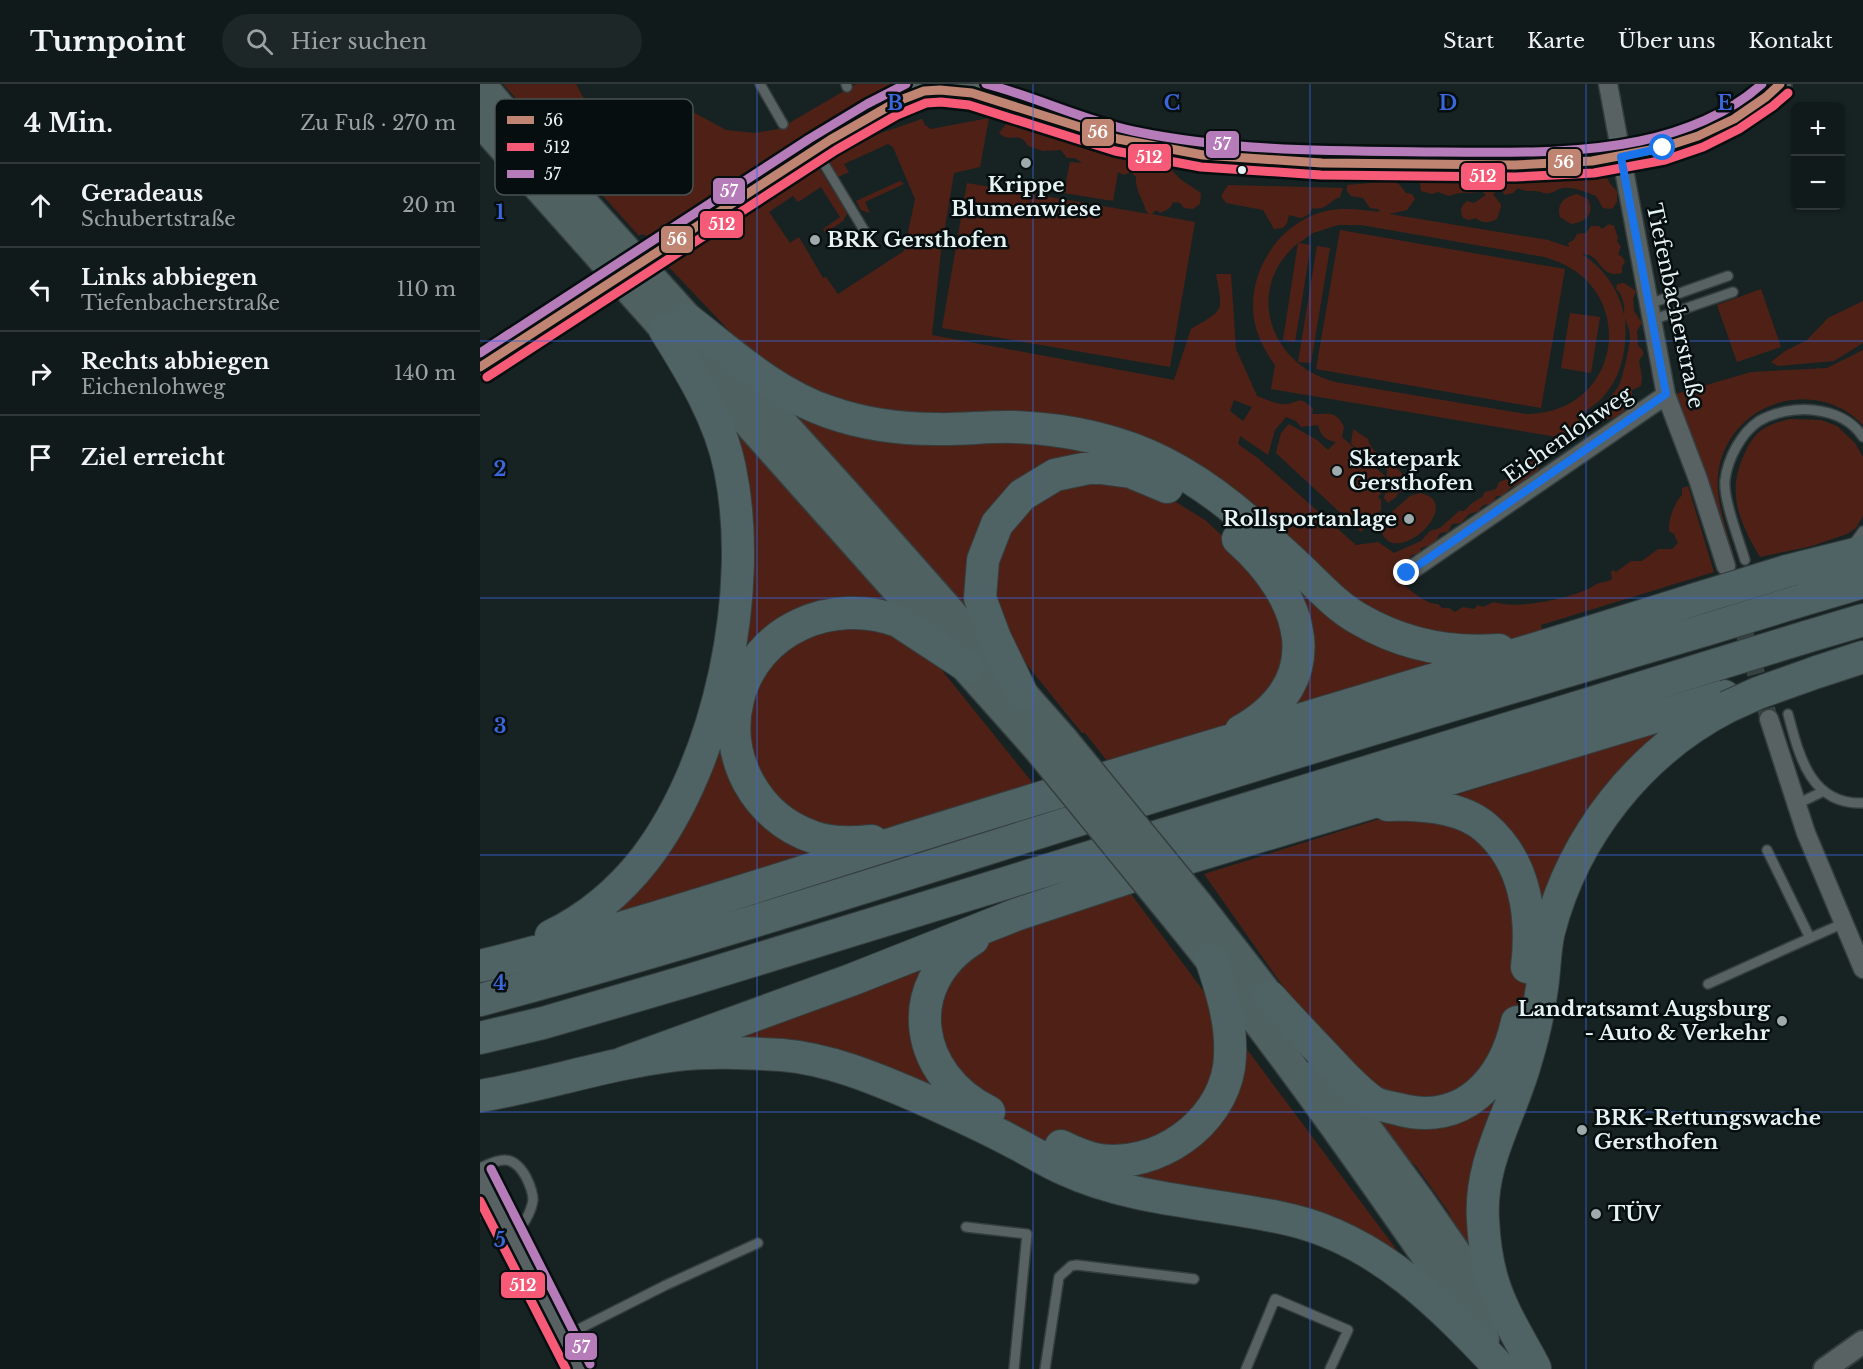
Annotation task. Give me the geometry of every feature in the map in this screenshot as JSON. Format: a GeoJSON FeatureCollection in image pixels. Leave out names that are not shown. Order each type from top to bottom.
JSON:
{"type":"FeatureCollection","features":[{"type":"Feature","properties":{"kind":"highway"},"geometry":{"type":"LineString","coordinates":[[480,84],[495,102]]}},
{"type":"Feature","properties":{"kind":"highway"},"geometry":{"type":"LineString","coordinates":[[480,121],[495,137]]}},
{"type":"Feature","properties":{"kind":"highway"},"geometry":{"type":"LineString","coordinates":[[551,195],[922,580],[1022,694]]}},
{"type":"Feature","properties":{"kind":"highway"},"geometry":{"type":"LineString","coordinates":[[573,195],[677,325],[968,668],[1051,744],[1185,909],[1346,1078],[1374,1102],[1413,1113],[1442,1112],[1468,1102],[1486,1088],[1504,1061],[1515,1030],[1524,993],[1529,951],[1527,902],[1519,876],[1507,853],[1485,827],[1461,814],[1433,807],[1358,806]]}},
{"type":"Feature","properties":{"kind":"highway"},"geometry":{"type":"LineString","coordinates":[[677,325],[788,393],[828,412],[900,428],[1012,427],[1076,433],[1124,446],[1162,462],[1195,480],[1229,503],[1321,589],[1357,618],[1392,636],[1428,646],[1469,652],[1550,645]]}},
{"type":"Feature","properties":{"kind":"highway"},"geometry":{"type":"LineString","coordinates":[[493,963],[575,925],[614,894],[645,858],[673,814],[702,753],[721,692],[733,628],[738,568],[738,516],[730,468],[719,431],[689,370],[677,325]]}},
{"type":"Feature","properties":{"kind":"highway"},"geometry":{"type":"LineString","coordinates":[[1051,744],[1022,694],[995,638],[980,598],[983,560],[997,524],[1022,495],[1055,476],[1093,467],[1131,472],[1172,489],[1210,515],[1268,569],[1284,594],[1297,623],[1299,654],[1290,684],[1272,709],[1258,720],[1208,748]]}},
{"type":"Feature","properties":{"kind":"highway"},"geometry":{"type":"LineString","coordinates":[[493,963],[609,932],[924,833],[1550,645],[1787,571],[1857,546]]}},
{"type":"Feature","properties":{"kind":"highway"},"geometry":{"type":"LineString","coordinates":[[480,1000],[775,916],[1374,728],[1863,582]]}},
{"type":"Feature","properties":{"kind":"highway"},"geometry":{"type":"LineString","coordinates":[[924,833],[863,842],[830,841],[803,833],[781,821],[770,812],[751,789],[742,770],[735,738],[738,699],[749,673],[776,639],[811,619],[837,613],[867,613],[898,621],[968,668]]}},
{"type":"Feature","properties":{"kind":"highway"},"geometry":{"type":"LineString","coordinates":[[480,1038],[543,1023],[679,983],[1863,620]]}},
{"type":"Feature","properties":{"kind":"highway"},"geometry":{"type":"LineString","coordinates":[[623,1063],[851,980],[1018,914],[1178,861],[1358,806],[1725,702],[1863,657]]}},
{"type":"Feature","properties":{"kind":"highway"},"geometry":{"type":"LineString","coordinates":[[1519,1369],[1493,1283],[1485,1246],[1483,1191],[1493,1149],[1515,1096],[1533,1037],[1549,932],[1568,874],[1605,810],[1652,758],[1725,702]]}},
{"type":"Feature","properties":{"kind":"highway"},"geometry":{"type":"LineString","coordinates":[[1018,914],[970,941],[955,953],[939,972],[928,997],[925,1022],[927,1044],[938,1068],[954,1089],[976,1106],[1073,1152],[1100,1160],[1126,1160],[1151,1155],[1173,1145],[1195,1128],[1211,1110],[1229,1070],[1231,1050],[1224,998],[1211,959],[1185,909]]}},
{"type":"Feature","properties":{"kind":"highway"},"geometry":{"type":"LineString","coordinates":[[1211,959],[1519,1369]]}},
{"type":"Feature","properties":{"kind":"highway"},"geometry":{"type":"LineString","coordinates":[[1270,997],[1419,1199],[1519,1369]]}},
{"type":"Feature","properties":{"kind":"highway"},"geometry":{"type":"LineString","coordinates":[[480,1096],[623,1063],[679,1054],[785,1055],[827,1063],[879,1080],[1016,1143],[1063,1169],[1101,1184],[1140,1194],[1293,1221],[1331,1234],[1368,1251],[1405,1276],[1519,1369]]}},
{"type":"Feature","properties":{"kind":"street","name":"Tiefenbacherstraße"},"geometry":{"type":"LineString","coordinates":[[1608,84],[1666,394],[1698,479],[1726,566]]}},
{"type":"Feature","properties":{"kind":"street"},"geometry":{"type":"LineString","coordinates":[[480,367],[815,149],[888,106],[939,87],[981,94],[1069,125],[1131,143],[1214,156],[1430,165],[1521,164],[1621,157],[1663,148],[1730,122],[1765,99],[1780,84]]}},
{"type":"Feature","properties":{"kind":"street","name":"Eichenlohweg"},"geometry":{"type":"LineString","coordinates":[[1407,573],[1666,394]]}},
{"type":"Feature","properties":{"kind":"street"},"geometry":{"type":"LineString","coordinates":[[1768,719],[1806,833],[1863,969]]}},
{"type":"Feature","properties":{"kind":"street"},"geometry":{"type":"LineString","coordinates":[[480,1174],[488,1209],[513,1239],[579,1369]]}},
{"type":"Feature","properties":{"kind":"street"},"geometry":{"type":"LineString","coordinates":[[1825,1369],[1863,1342]]}},
{"type":"Feature","properties":{"kind":"lane"},"geometry":{"type":"LineString","coordinates":[[760,84],[783,124]]}},
{"type":"Feature","properties":{"kind":"lane"},"geometry":{"type":"LineString","coordinates":[[815,149],[867,235]]}},
{"type":"Feature","properties":{"kind":"lane"},"geometry":{"type":"LineString","coordinates":[[1650,312],[1728,276]]}},
{"type":"Feature","properties":{"kind":"lane"},"geometry":{"type":"LineString","coordinates":[[1650,312],[1733,292]]}},
{"type":"Feature","properties":{"kind":"lane"},"geometry":{"type":"LineString","coordinates":[[1744,560],[1725,480],[1733,453],[1743,435],[1759,422],[1781,412],[1821,410],[1839,416],[1863,437]]}},
{"type":"Feature","properties":{"kind":"lane"},"geometry":{"type":"LineString","coordinates":[[1788,714],[1804,767],[1824,791],[1845,801],[1863,803]]}},
{"type":"Feature","properties":{"kind":"lane"},"geometry":{"type":"LineString","coordinates":[[1797,804],[1824,791]]}},
{"type":"Feature","properties":{"kind":"lane"},"geometry":{"type":"LineString","coordinates":[[1767,850],[1810,938]]}},
{"type":"Feature","properties":{"kind":"lane"},"geometry":{"type":"LineString","coordinates":[[1708,984],[1844,923]]}},
{"type":"Feature","properties":{"kind":"lane"},"geometry":{"type":"LineString","coordinates":[[480,1168],[497,1160],[509,1159],[519,1166],[527,1180],[533,1198],[526,1221],[513,1239]]}},
{"type":"Feature","properties":{"kind":"lane"},"geometry":{"type":"LineString","coordinates":[[966,1227],[1027,1234],[1014,1369]]}},
{"type":"Feature","properties":{"kind":"lane"},"geometry":{"type":"LineString","coordinates":[[563,1337],[666,1285],[758,1243]]}},
{"type":"Feature","properties":{"kind":"lane"},"geometry":{"type":"LineString","coordinates":[[1045,1369],[1059,1277],[1071,1266],[1194,1279]]}},
{"type":"Feature","properties":{"kind":"lane"},"geometry":{"type":"LineString","coordinates":[[1246,1369],[1275,1299],[1348,1330],[1330,1369]]}},
{"type":"Feature","properties":{"kind":"shaded area"},"geometry":{"type":"Polygon","coordinates":[[[503,84],[576,84],[584,99],[516,99],[503,84]]]}},
{"type":"Feature","properties":{"kind":"shaded area"},"geometry":{"type":"Polygon","coordinates":[[[856,84],[894,84],[808,136],[651,238],[642,234],[639,236],[602,195],[693,195],[693,112],[726,130],[755,133],[779,129],[856,84]]]}},
{"type":"Feature","properties":{"kind":"shaded area"},"geometry":{"type":"Polygon","coordinates":[[[989,118],[980,167],[954,173],[941,251],[932,335],[1174,380],[1191,329],[1219,309],[1220,296],[1216,274],[1231,274],[1236,349],[1257,396],[1281,404],[1300,400],[1313,409],[1312,414],[1334,415],[1344,427],[1342,437],[1387,478],[1387,470],[1382,465],[1374,463],[1351,444],[1353,429],[1368,439],[1374,450],[1403,475],[1401,482],[1407,487],[1404,493],[1399,491],[1396,497],[1388,503],[1384,498],[1394,479],[1389,479],[1391,482],[1378,497],[1381,500],[1381,510],[1361,532],[1276,453],[1281,433],[1289,424],[1317,440],[1328,450],[1336,442],[1324,437],[1318,425],[1301,427],[1296,421],[1286,417],[1275,430],[1268,455],[1240,436],[1238,444],[1259,459],[1356,545],[1378,542],[1394,553],[1421,541],[1430,531],[1440,528],[1459,511],[1464,511],[1485,492],[1496,489],[1499,482],[1522,471],[1522,461],[1529,454],[1538,455],[1541,460],[1537,474],[1509,489],[1504,496],[1496,496],[1493,504],[1483,506],[1479,511],[1469,514],[1461,523],[1452,524],[1448,532],[1440,533],[1434,544],[1421,548],[1420,553],[1410,556],[1408,563],[1404,564],[1395,578],[1421,598],[1455,612],[1463,607],[1474,609],[1478,605],[1483,607],[1494,602],[1514,605],[1553,600],[1609,581],[1612,579],[1613,570],[1616,572],[1631,561],[1642,561],[1658,549],[1672,549],[1678,543],[1674,534],[1669,531],[1669,522],[1674,507],[1682,495],[1682,488],[1688,486],[1714,572],[1541,625],[1542,631],[1518,638],[1492,642],[1395,631],[1212,481],[966,420],[824,403],[754,357],[666,264],[817,165],[845,209],[847,214],[843,221],[825,233],[823,229],[840,217],[821,187],[798,202],[793,196],[769,212],[790,243],[799,237],[823,278],[826,277],[838,294],[904,251],[915,199],[893,147],[888,144],[844,164],[849,172],[838,177],[828,159],[881,133],[922,119],[931,129],[989,118]],[[1234,400],[1230,411],[1243,421],[1252,407],[1234,400]]]}},
{"type":"Feature","properties":{"kind":"shaded area"},"geometry":{"type":"Polygon","coordinates":[[[1006,124],[1057,135],[1082,146],[1120,155],[1148,166],[1169,167],[1180,179],[1201,193],[1200,204],[1193,209],[1184,208],[1180,203],[1173,202],[1170,208],[1160,213],[1156,210],[1152,214],[1195,222],[1170,367],[942,328],[967,183],[1149,214],[1138,190],[1136,177],[1131,172],[1124,175],[1118,172],[1113,201],[1064,193],[1070,162],[1082,163],[1075,158],[1067,158],[1061,150],[1043,151],[1028,146],[1021,139],[1003,136],[999,133],[1006,124]]]}},
{"type":"Feature","properties":{"kind":"shaded area"},"geometry":{"type":"Polygon","coordinates":[[[1602,177],[1608,179],[1617,191],[1617,202],[1612,209],[1603,208],[1596,196],[1572,188],[1558,189],[1546,194],[1518,188],[1513,193],[1505,195],[1500,189],[1493,194],[1501,205],[1497,219],[1486,222],[1476,218],[1469,220],[1463,218],[1461,213],[1467,201],[1474,203],[1486,195],[1482,191],[1449,196],[1438,192],[1432,194],[1421,191],[1420,184],[1424,180],[1581,180],[1602,177]]]}},
{"type":"Feature","properties":{"kind":"shaded area"},"geometry":{"type":"Polygon","coordinates":[[[900,181],[904,184],[865,202],[870,213],[861,210],[856,201],[900,181]]]}},
{"type":"Feature","properties":{"kind":"shaded area"},"geometry":{"type":"Polygon","coordinates":[[[1393,181],[1400,185],[1406,193],[1412,194],[1415,199],[1407,210],[1389,214],[1548,240],[1569,247],[1568,243],[1574,240],[1577,234],[1586,233],[1591,226],[1599,226],[1602,229],[1609,224],[1614,226],[1617,241],[1621,247],[1618,254],[1625,262],[1622,273],[1608,272],[1593,257],[1582,254],[1609,280],[1622,305],[1624,315],[1623,301],[1616,289],[1617,284],[1624,283],[1636,291],[1633,299],[1634,311],[1642,323],[1637,331],[1638,345],[1643,355],[1639,360],[1641,386],[1632,390],[1632,406],[1625,406],[1623,414],[1598,422],[1594,419],[1596,412],[1612,395],[1622,378],[1630,340],[1625,318],[1624,350],[1615,380],[1602,398],[1580,417],[1575,440],[1271,389],[1275,365],[1262,343],[1254,319],[1253,301],[1261,267],[1281,238],[1294,226],[1309,217],[1340,209],[1380,212],[1378,209],[1370,208],[1363,198],[1351,196],[1347,191],[1347,185],[1393,181]],[[1338,225],[1313,233],[1299,243],[1311,245],[1295,342],[1283,340],[1298,243],[1281,261],[1271,282],[1268,303],[1272,323],[1280,343],[1294,360],[1312,373],[1335,382],[1526,414],[1559,408],[1584,393],[1601,371],[1608,345],[1607,318],[1596,292],[1575,271],[1544,257],[1361,225],[1338,225]]]}},
{"type":"Feature","properties":{"kind":"shaded area"},"geometry":{"type":"Polygon","coordinates":[[[1228,185],[1343,188],[1340,197],[1324,207],[1313,208],[1308,215],[1301,218],[1289,215],[1283,228],[1274,229],[1263,210],[1226,203],[1221,196],[1228,185]]]}},
{"type":"Feature","properties":{"kind":"shaded area"},"geometry":{"type":"Polygon","coordinates":[[[1577,194],[1588,199],[1590,213],[1585,219],[1571,224],[1560,217],[1559,208],[1565,199],[1577,194]]]}},
{"type":"Feature","properties":{"kind":"shaded area"},"geometry":{"type":"Polygon","coordinates":[[[1340,230],[1565,269],[1541,408],[1316,369],[1340,230]]]}},
{"type":"Feature","properties":{"kind":"shaded area"},"geometry":{"type":"Polygon","coordinates":[[[1317,246],[1330,248],[1311,363],[1298,362],[1317,246]]]}},
{"type":"Feature","properties":{"kind":"shaded area"},"geometry":{"type":"Polygon","coordinates":[[[1761,289],[1781,347],[1737,362],[1717,305],[1761,289]]]}},
{"type":"Feature","properties":{"kind":"shaded area"},"geometry":{"type":"Polygon","coordinates":[[[1863,301],[1863,343],[1834,361],[1778,366],[1771,362],[1785,351],[1807,340],[1828,318],[1863,301]]]}},
{"type":"Feature","properties":{"kind":"shaded area"},"geometry":{"type":"Polygon","coordinates":[[[1570,313],[1600,317],[1591,373],[1561,368],[1570,313]]]}},
{"type":"Feature","properties":{"kind":"shaded area"},"geometry":{"type":"Polygon","coordinates":[[[1863,350],[1863,425],[1844,410],[1822,402],[1800,399],[1778,403],[1758,412],[1740,426],[1727,445],[1719,468],[1718,491],[1722,516],[1736,563],[1731,564],[1709,484],[1676,394],[1751,372],[1827,368],[1863,350]]]}},
{"type":"Feature","properties":{"kind":"shaded area"},"geometry":{"type":"Polygon","coordinates":[[[765,390],[1021,437],[1135,462],[1021,484],[977,622],[765,390]]]}},
{"type":"Feature","properties":{"kind":"shaded area"},"geometry":{"type":"Polygon","coordinates":[[[708,391],[914,623],[876,607],[762,639],[729,750],[829,850],[592,922],[659,850],[742,618],[708,391]]]}},
{"type":"Feature","properties":{"kind":"shaded area"},"geometry":{"type":"Polygon","coordinates":[[[1790,419],[1821,420],[1837,426],[1855,443],[1863,457],[1863,516],[1856,528],[1847,534],[1812,546],[1760,557],[1741,520],[1736,482],[1747,448],[1757,434],[1769,426],[1790,419]]]}},
{"type":"Feature","properties":{"kind":"shaded area"},"geometry":{"type":"Polygon","coordinates":[[[1102,476],[1171,499],[1205,520],[1230,543],[1260,573],[1292,653],[1252,716],[1108,762],[1011,645],[996,613],[993,556],[1036,494],[1102,476]]]}},
{"type":"Feature","properties":{"kind":"shaded area","name":"Rollsportanlage"},"geometry":{"type":"Polygon","coordinates":[[[1420,493],[1432,499],[1436,508],[1433,518],[1414,538],[1402,543],[1391,542],[1382,533],[1381,526],[1385,518],[1410,496],[1420,493]]]}},
{"type":"Feature","properties":{"kind":"shaded area"},"geometry":{"type":"Polygon","coordinates":[[[1270,556],[1443,662],[1281,713],[1297,689],[1270,556]]]}},
{"type":"Feature","properties":{"kind":"shaded area"},"geometry":{"type":"Polygon","coordinates":[[[831,624],[903,635],[932,658],[1036,787],[895,832],[789,823],[745,764],[748,691],[767,660],[831,624]]]}},
{"type":"Feature","properties":{"kind":"shaded area"},"geometry":{"type":"Polygon","coordinates":[[[1682,724],[1547,912],[1484,1272],[1453,1228],[1450,1214],[1416,1166],[1401,1154],[1204,874],[1682,724]]]}},
{"type":"Feature","properties":{"kind":"shaded area"},"geometry":{"type":"Polygon","coordinates":[[[1131,894],[1408,1265],[1159,1186],[947,1106],[714,1045],[973,946],[1131,894]]]}},
{"type":"Feature","properties":{"kind":"tunnel"},"geometry":{"type":"LineString","coordinates":[[1729,579],[1769,719]]}},
{"type":"Feature","properties":{"kind":"transit line","name":"57"},"geometry":{"type":"LineString","coordinates":[[480,353],[809,139],[867,104],[906,84]]}},
{"type":"Feature","properties":{"kind":"transit line","name":"57"},"geometry":{"type":"LineString","coordinates":[[986,84],[1114,126],[1171,138],[1284,149],[1487,152],[1589,149],[1640,141],[1689,127],[1720,113],[1762,84]]}},
{"type":"Feature","properties":{"kind":"transit line","name":"56"},"geometry":{"type":"LineString","coordinates":[[480,367],[830,140],[898,101],[924,91],[972,93],[1118,139],[1203,155],[1322,163],[1515,165],[1592,161],[1661,148],[1698,136],[1734,119],[1766,97],[1780,84]]}},
{"type":"Feature","properties":{"kind":"transit line","name":"512"},"geometry":{"type":"LineString","coordinates":[[487,377],[836,150],[897,115],[926,103],[969,105],[1115,151],[1201,167],[1321,175],[1515,177],[1594,173],[1665,160],[1703,147],[1739,129],[1788,93]]}},
{"type":"Feature","properties":{"kind":"transit line","name":"57"},"geometry":{"type":"LineString","coordinates":[[491,1169],[590,1364]]}},
{"type":"Feature","properties":{"kind":"transit line","name":"512"},"geometry":{"type":"LineString","coordinates":[[480,1201],[566,1369]]}},
{"type":"Feature","properties":{"kind":"place","name":"Krippe Blumenwiese"},"geometry":{"type":"Point","coordinates":[1026,163]}},
{"type":"Feature","properties":{"kind":"place","name":"BRK Gersthofen"},"geometry":{"type":"Point","coordinates":[815,240]}},
{"type":"Feature","properties":{"kind":"place","name":"Skatepark Gersthofen"},"geometry":{"type":"Point","coordinates":[1337,471]}},
{"type":"Feature","properties":{"kind":"place","name":"Rollsportanlage"},"geometry":{"type":"Point","coordinates":[1409,519]}},
{"type":"Feature","properties":{"kind":"place","name":"Landratsamt Augsburg - Auto & Verkehr"},"geometry":{"type":"Point","coordinates":[1782,1021]}},
{"type":"Feature","properties":{"kind":"place","name":"BRK-Rettungswache Gersthofen"},"geometry":{"type":"Point","coordinates":[1582,1130]}},
{"type":"Feature","properties":{"kind":"place","name":"TÜV"},"geometry":{"type":"Point","coordinates":[1596,1214]}},
{"type":"Feature","properties":{"kind":"route"},"geometry":{"type":"LineString","coordinates":[[1407,573],[1666,394],[1621,157],[1663,148]]}}]}
